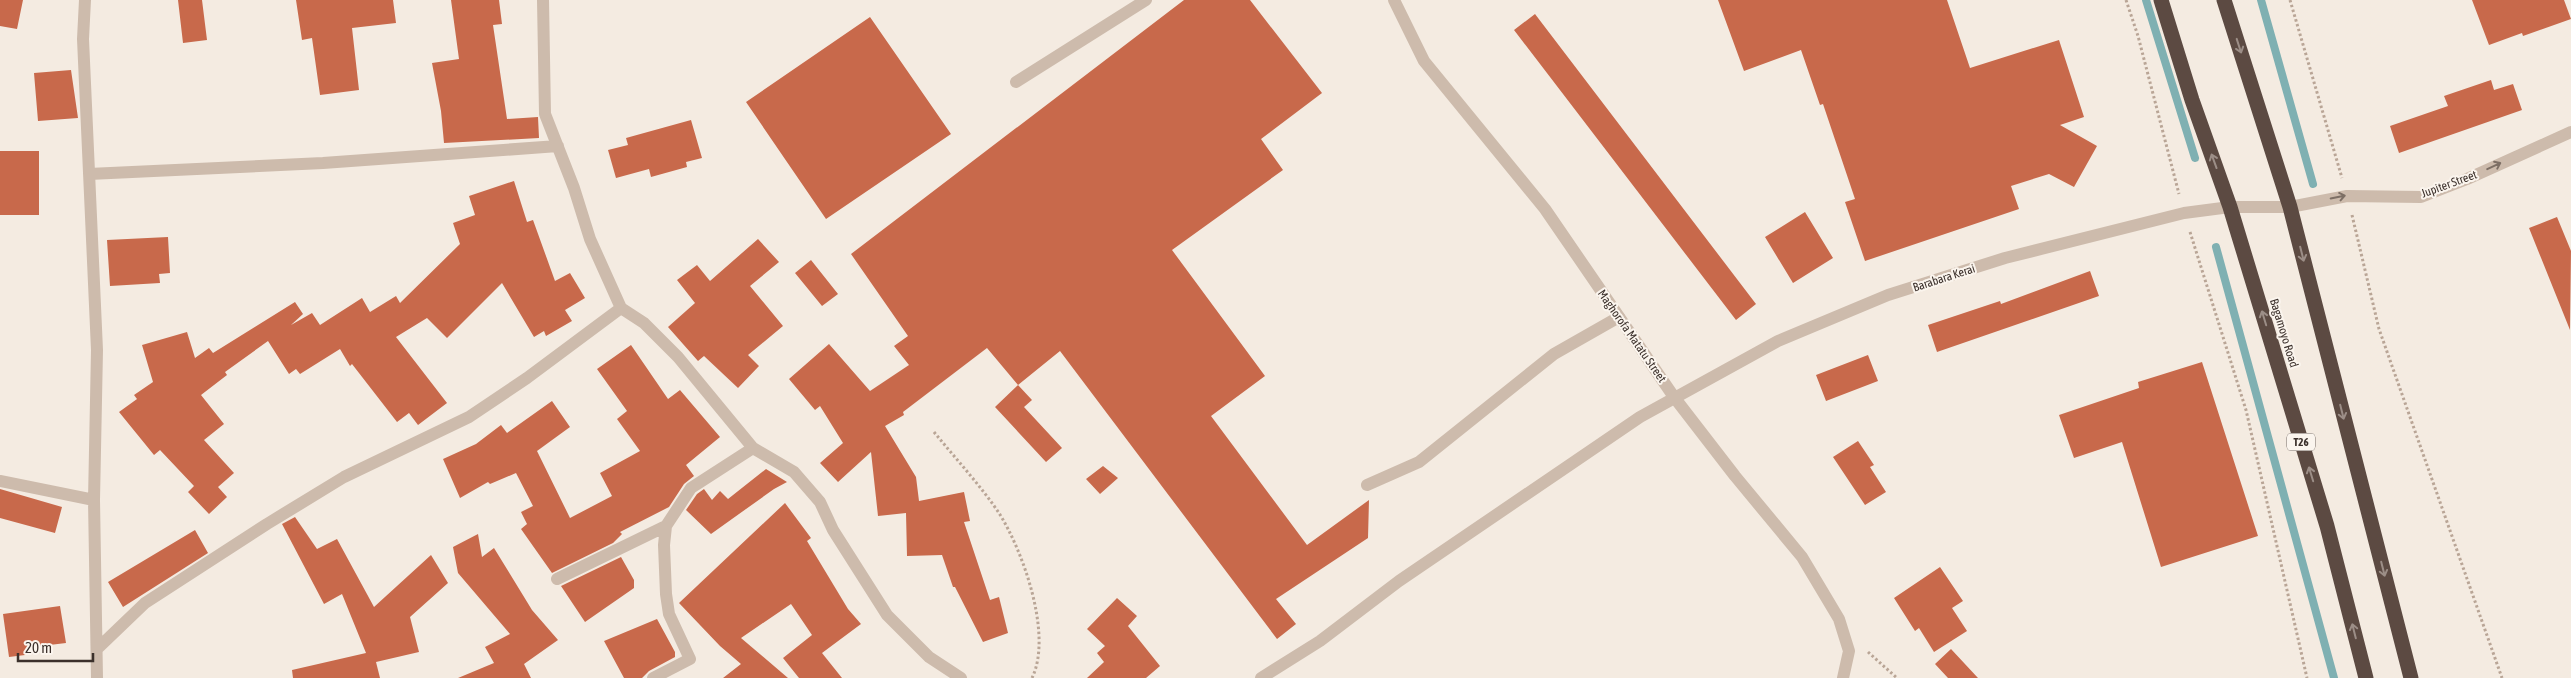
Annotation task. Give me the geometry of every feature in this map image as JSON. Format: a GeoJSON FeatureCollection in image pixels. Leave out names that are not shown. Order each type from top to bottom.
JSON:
{"type":"FeatureCollection","features":[{"type":"Feature","properties":{"kind":"highway","name":"Bagamoyo Road"},"geometry":{"type":"LineString","coordinates":[[2161,0],[2192,100],[2230,207],[2327,526],[2366,678]]}},
{"type":"Feature","properties":{"kind":"highway"},"geometry":{"type":"LineString","coordinates":[[2224,0],[2290,207],[2411,678]]}},
{"type":"Feature","properties":{"kind":"street"},"geometry":{"type":"LineString","coordinates":[[84,0],[83,39],[88,174],[97,350],[94,500],[97,678]]}},
{"type":"Feature","properties":{"kind":"street"},"geometry":{"type":"LineString","coordinates":[[543,0],[545,114],[590,239],[620,308],[644,323],[678,357],[753,448],[794,472],[820,502],[833,530],[888,615],[929,657],[961,678]]}},
{"type":"Feature","properties":{"kind":"street"},"geometry":{"type":"LineString","coordinates":[[1016,82],[1146,0]]}},
{"type":"Feature","properties":{"kind":"street","name":"Maghorofa Matatu Street"},"geometry":{"type":"LineString","coordinates":[[1394,0],[1424,61],[1545,209],[1674,396],[1735,476],[1802,557],[1839,619],[1849,651],[1843,678]]}},
{"type":"Feature","properties":{"kind":"street","name":"Jupiter Street"},"geometry":{"type":"LineString","coordinates":[[2230,207],[2290,207],[2347,196],[2421,197],[2467,179],[2571,132]]}},
{"type":"Feature","properties":{"kind":"street"},"geometry":{"type":"LineString","coordinates":[[88,174],[323,163],[558,146]]}},
{"type":"Feature","properties":{"kind":"street","name":"Barabara Kerai"},"geometry":{"type":"LineString","coordinates":[[1261,678],[1320,641],[1399,581],[1583,455],[1674,396],[1778,340],[1888,295],[2005,258],[2184,213],[2230,207]]}},
{"type":"Feature","properties":{"kind":"street"},"geometry":{"type":"LineString","coordinates":[[97,649],[145,603],[344,477],[468,417],[527,378],[620,308]]}},
{"type":"Feature","properties":{"kind":"street"},"geometry":{"type":"LineString","coordinates":[[1367,485],[1419,462],[1554,354],[1619,317]]}},
{"type":"Feature","properties":{"kind":"street"},"geometry":{"type":"LineString","coordinates":[[653,678],[690,659],[668,608],[664,545],[666,526],[691,488],[753,448]]}},
{"type":"Feature","properties":{"kind":"street"},"geometry":{"type":"LineString","coordinates":[[0,481],[94,500]]}},
{"type":"Feature","properties":{"kind":"street"},"geometry":{"type":"LineString","coordinates":[[557,579],[666,526]]}},
{"type":"Feature","properties":{"kind":"path"},"geometry":{"type":"LineString","coordinates":[[2126,0],[2138,36],[2184,213],[2246,410],[2307,678]]}},
{"type":"Feature","properties":{"kind":"path"},"geometry":{"type":"LineString","coordinates":[[2290,0],[2347,196],[2379,329],[2502,678]]}},
{"type":"Feature","properties":{"kind":"path"},"geometry":{"type":"LineString","coordinates":[[934,432],[999,514],[1015,547],[1031,588],[1038,625],[1039,653],[1032,678]]}},
{"type":"Feature","properties":{"kind":"building"},"geometry":{"type":"Polygon","coordinates":[[[0,0],[23,0],[17,29],[0,26],[0,0]]]}},
{"type":"Feature","properties":{"kind":"building"},"geometry":{"type":"Polygon","coordinates":[[[178,0],[202,0],[207,40],[183,43],[178,0]]]}},
{"type":"Feature","properties":{"kind":"building"},"geometry":{"type":"Polygon","coordinates":[[[296,0],[393,0],[396,23],[352,28],[359,90],[320,95],[312,38],[302,40],[296,0]]]}},
{"type":"Feature","properties":{"kind":"building"},"geometry":{"type":"Polygon","coordinates":[[[451,0],[499,0],[502,24],[493,25],[507,119],[538,117],[539,138],[444,143],[441,111],[432,63],[459,59],[451,0]]]}},
{"type":"Feature","properties":{"kind":"building"},"geometry":{"type":"Polygon","coordinates":[[[1184,0],[1250,0],[1322,93],[1261,139],[1283,170],[1172,250],[1265,376],[1211,416],[1307,545],[1369,500],[1368,538],[1276,599],[1296,624],[1277,639],[1060,351],[1018,385],[987,348],[903,412],[904,415],[885,426],[916,477],[919,501],[964,492],[970,521],[964,522],[990,600],[999,597],[1008,633],[983,642],[955,587],[953,587],[942,555],[907,556],[906,513],[878,516],[871,452],[838,482],[820,463],[843,443],[820,406],[815,410],[789,379],[829,344],[870,391],[909,365],[894,346],[908,336],[851,254],[1184,0]]]}},
{"type":"Feature","properties":{"kind":"building"},"geometry":{"type":"Polygon","coordinates":[[[1718,0],[1947,0],[1970,68],[2059,40],[2084,117],[2060,125],[2097,146],[2074,187],[2049,174],[2011,186],[2019,209],[1865,261],[1845,202],[1855,199],[1823,104],[1820,105],[1801,50],[1744,71],[1718,0]]]}},
{"type":"Feature","properties":{"kind":"building"},"geometry":{"type":"Polygon","coordinates":[[[2472,0],[2564,0],[2571,19],[2523,36],[2522,33],[2489,45],[2472,0]]]}},
{"type":"Feature","properties":{"kind":"building"},"geometry":{"type":"Polygon","coordinates":[[[1535,14],[1756,304],[1736,320],[1514,30],[1535,14]]]}},
{"type":"Feature","properties":{"kind":"building"},"geometry":{"type":"Polygon","coordinates":[[[870,17],[951,134],[826,219],[746,102],[870,17]]]}},
{"type":"Feature","properties":{"kind":"building"},"geometry":{"type":"Polygon","coordinates":[[[71,70],[78,118],[38,121],[34,73],[71,70]]]}},
{"type":"Feature","properties":{"kind":"building"},"geometry":{"type":"Polygon","coordinates":[[[2491,80],[2494,90],[2513,84],[2522,110],[2399,153],[2390,126],[2448,106],[2444,96],[2491,80]]]}},
{"type":"Feature","properties":{"kind":"building"},"geometry":{"type":"Polygon","coordinates":[[[691,120],[702,158],[686,162],[687,167],[651,177],[649,169],[616,178],[608,150],[628,145],[626,138],[691,120]]]}},
{"type":"Feature","properties":{"kind":"building"},"geometry":{"type":"Polygon","coordinates":[[[0,151],[39,151],[39,215],[0,215],[0,151]]]}},
{"type":"Feature","properties":{"kind":"building"},"geometry":{"type":"Polygon","coordinates":[[[514,181],[527,222],[533,220],[555,281],[570,273],[585,298],[565,310],[572,321],[546,336],[544,331],[534,337],[502,283],[447,338],[427,318],[396,337],[447,403],[418,425],[409,413],[397,422],[352,364],[350,366],[340,349],[300,374],[296,369],[289,374],[268,341],[225,372],[227,375],[201,395],[224,424],[204,440],[234,473],[218,487],[227,497],[209,514],[188,492],[194,486],[160,450],[154,455],[119,412],[137,399],[134,395],[153,382],[142,345],[187,332],[195,358],[209,348],[213,353],[295,302],[303,314],[291,325],[312,313],[320,325],[362,298],[370,312],[396,296],[400,303],[460,244],[453,223],[475,215],[469,196],[514,181]]]}},
{"type":"Feature","properties":{"kind":"building"},"geometry":{"type":"Polygon","coordinates":[[[1805,212],[1833,258],[1793,283],[1765,237],[1805,212]]]}},
{"type":"Feature","properties":{"kind":"building"},"geometry":{"type":"Polygon","coordinates":[[[2557,217],[2571,251],[2570,330],[2529,228],[2557,217]]]}},
{"type":"Feature","properties":{"kind":"building"},"geometry":{"type":"Polygon","coordinates":[[[168,237],[170,273],[159,274],[160,283],[110,286],[107,240],[168,237]]]}},
{"type":"Feature","properties":{"kind":"building"},"geometry":{"type":"Polygon","coordinates":[[[758,239],[779,262],[750,286],[783,326],[748,355],[759,366],[738,388],[704,356],[698,361],[668,327],[695,303],[677,280],[697,265],[710,281],[758,239]]]}},
{"type":"Feature","properties":{"kind":"building"},"geometry":{"type":"Polygon","coordinates":[[[811,260],[838,294],[822,306],[795,273],[811,260]]]}},
{"type":"Feature","properties":{"kind":"building"},"geometry":{"type":"Polygon","coordinates":[[[2090,271],[2099,296],[1937,352],[1928,325],[2000,301],[2001,304],[2090,271]]]}},
{"type":"Feature","properties":{"kind":"building"},"geometry":{"type":"Polygon","coordinates":[[[631,345],[668,399],[680,390],[720,437],[686,465],[694,476],[684,484],[669,507],[620,532],[622,534],[613,543],[552,573],[521,529],[527,524],[521,512],[533,506],[516,473],[490,484],[488,482],[460,498],[443,459],[476,444],[501,425],[507,433],[552,401],[570,427],[537,451],[570,518],[612,496],[600,473],[640,451],[617,419],[627,411],[597,369],[631,345]]]}},
{"type":"Feature","properties":{"kind":"building"},"geometry":{"type":"Polygon","coordinates":[[[1868,355],[1878,381],[1826,401],[1816,375],[1868,355]]]}},
{"type":"Feature","properties":{"kind":"building"},"geometry":{"type":"Polygon","coordinates":[[[2202,362],[2258,536],[2161,567],[2122,442],[2074,458],[2059,415],[2139,388],[2138,382],[2202,362]]]}},
{"type":"Feature","properties":{"kind":"building"},"geometry":{"type":"Polygon","coordinates":[[[1018,385],[1032,400],[1024,407],[1062,448],[1046,462],[995,407],[1018,385]]]}},
{"type":"Feature","properties":{"kind":"building"},"geometry":{"type":"Polygon","coordinates":[[[1858,441],[1874,465],[1870,467],[1886,492],[1865,505],[1833,457],[1858,441]]]}},
{"type":"Feature","properties":{"kind":"building"},"geometry":{"type":"Polygon","coordinates":[[[1103,466],[1118,478],[1100,494],[1086,479],[1103,466]]]}},
{"type":"Feature","properties":{"kind":"building"},"geometry":{"type":"Polygon","coordinates":[[[766,469],[787,482],[774,489],[711,534],[686,510],[697,494],[704,489],[712,500],[720,491],[728,499],[766,469]]]}},
{"type":"Feature","properties":{"kind":"building"},"geometry":{"type":"Polygon","coordinates":[[[0,489],[62,507],[55,533],[0,518],[0,489]]]}},
{"type":"Feature","properties":{"kind":"building"},"geometry":{"type":"Polygon","coordinates":[[[785,503],[811,538],[807,541],[848,609],[861,624],[822,653],[842,678],[799,678],[783,658],[812,635],[791,604],[741,638],[788,678],[723,678],[741,664],[720,646],[679,603],[785,503]]]}},
{"type":"Feature","properties":{"kind":"building"},"geometry":{"type":"Polygon","coordinates":[[[295,517],[317,549],[337,539],[374,607],[431,555],[448,583],[410,617],[419,652],[376,662],[380,678],[293,678],[292,670],[366,653],[342,594],[324,604],[282,524],[295,517]]]}},
{"type":"Feature","properties":{"kind":"building"},"geometry":{"type":"Polygon","coordinates":[[[195,530],[208,553],[123,607],[108,582],[195,530]]]}},
{"type":"Feature","properties":{"kind":"building"},"geometry":{"type":"Polygon","coordinates":[[[478,534],[482,557],[494,548],[532,610],[558,640],[524,664],[531,678],[458,678],[494,663],[485,647],[510,634],[458,573],[453,547],[478,534]]]}},
{"type":"Feature","properties":{"kind":"building"},"geometry":{"type":"Polygon","coordinates":[[[621,557],[634,580],[634,588],[585,622],[561,586],[621,557]]]}},
{"type":"Feature","properties":{"kind":"building"},"geometry":{"type":"Polygon","coordinates":[[[1940,567],[1963,601],[1952,608],[1967,631],[1934,652],[1919,628],[1915,631],[1894,598],[1940,567]]]}},
{"type":"Feature","properties":{"kind":"building"},"geometry":{"type":"Polygon","coordinates":[[[1117,598],[1137,616],[1128,626],[1160,666],[1146,678],[1087,678],[1104,662],[1097,653],[1105,646],[1087,629],[1117,598]]]}},
{"type":"Feature","properties":{"kind":"building"},"geometry":{"type":"Polygon","coordinates":[[[60,606],[66,643],[33,647],[33,654],[9,657],[3,614],[60,606]]]}},
{"type":"Feature","properties":{"kind":"building"},"geometry":{"type":"Polygon","coordinates":[[[657,619],[675,652],[675,657],[649,671],[642,678],[624,678],[604,641],[657,619]]]}},
{"type":"Feature","properties":{"kind":"building"},"geometry":{"type":"Polygon","coordinates":[[[1951,649],[1978,678],[1948,678],[1935,664],[1951,649]]]}},
{"type":"Feature","properties":{"kind":"waterway"},"geometry":{"type":"LineString","coordinates":[[2146,0],[2195,158]]}},
{"type":"Feature","properties":{"kind":"waterway"},"geometry":{"type":"LineString","coordinates":[[2261,0],[2313,184]]}},
{"type":"Feature","properties":{"kind":"waterway"},"geometry":{"type":"LineString","coordinates":[[2216,247],[2334,678]]}}]}
